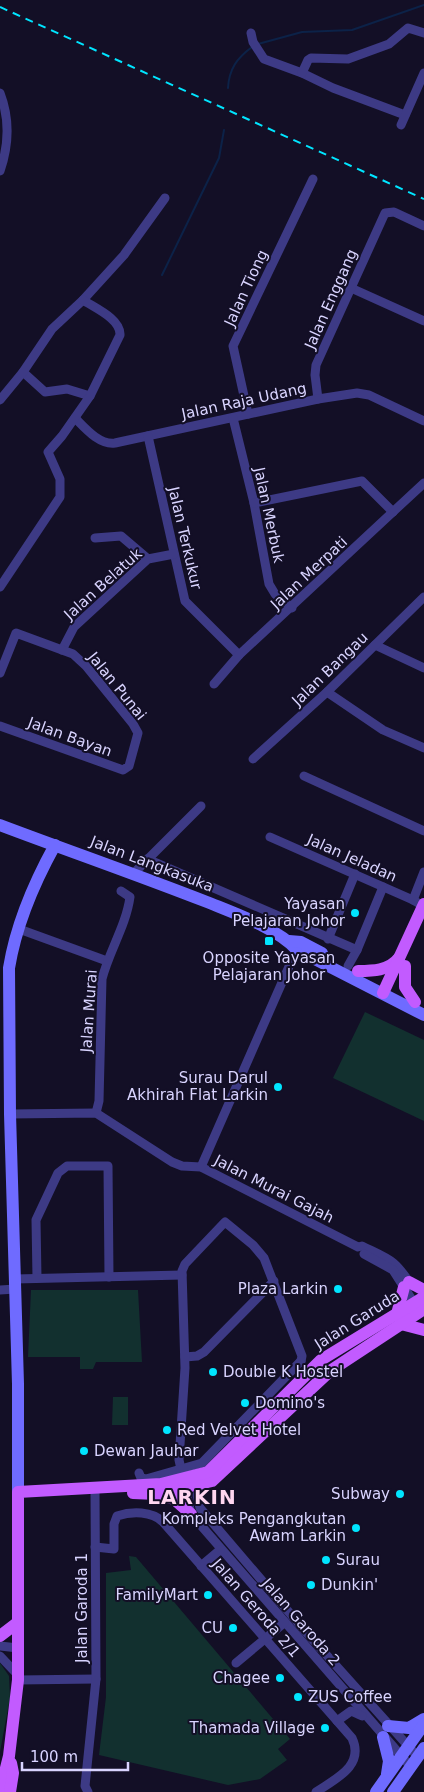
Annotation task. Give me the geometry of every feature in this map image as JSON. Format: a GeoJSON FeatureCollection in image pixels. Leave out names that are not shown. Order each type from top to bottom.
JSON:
{"type":"FeatureCollection","features":[{"type":"Feature","properties":{"kind":"main road"},"geometry":{"type":"LineString","coordinates":[[420,903],[404,960],[405,987],[420,1005]]}},
{"type":"Feature","properties":{"kind":"main road"},"geometry":{"type":"LineString","coordinates":[[388,991],[424,923]]}},
{"type":"Feature","properties":{"kind":"main road"},"geometry":{"type":"LineString","coordinates":[[353,968],[372,971],[404,960]]}},
{"type":"Feature","properties":{"kind":"main road"},"geometry":{"type":"LineString","coordinates":[[406,1285],[422,1303]]}},
{"type":"Feature","properties":{"kind":"main road"},"geometry":{"type":"LineString","coordinates":[[406,1285],[399,1318],[424,1330]]}},
{"type":"Feature","properties":{"kind":"main road","name":"Jalan Garuda"},"geometry":{"type":"LineString","coordinates":[[111,1489],[157,1494],[182,1479],[203,1484],[223,1473],[330,1371],[399,1318],[422,1303]]}},
{"type":"Feature","properties":{"kind":"main road","name":"Jalan Garuda"},"geometry":{"type":"LineString","coordinates":[[18,1492],[111,1489],[161,1484],[208,1472],[322,1360],[399,1318]]}},
{"type":"Feature","properties":{"kind":"main road"},"geometry":{"type":"LineString","coordinates":[[0,1792],[9,1756],[18,1677],[18,1492]]}},
{"type":"Feature","properties":{"kind":"main road"},"geometry":{"type":"LineString","coordinates":[[157,1494],[174,1499],[190,1514]]}},
{"type":"Feature","properties":{"kind":"main road"},"geometry":{"type":"LineString","coordinates":[[0,1636],[17,1623]]}},
{"type":"Feature","properties":{"kind":"main road"},"geometry":{"type":"LineString","coordinates":[[0,1767],[9,1756]]}},
{"type":"Feature","properties":{"kind":"main road"},"geometry":{"type":"LineString","coordinates":[[9,1756],[15,1786]]}},
{"type":"Feature","properties":{"kind":"street"},"geometry":{"type":"LineString","coordinates":[[302,74],[308,60],[312,58],[348,59],[389,44],[408,28],[424,33]]}},
{"type":"Feature","properties":{"kind":"street"},"geometry":{"type":"LineString","coordinates":[[251,33],[264,59],[405,115]]}},
{"type":"Feature","properties":{"kind":"street"},"geometry":{"type":"LineString","coordinates":[[401,125],[424,73]]}},
{"type":"Feature","properties":{"kind":"street"},"geometry":{"type":"LineString","coordinates":[[0,93],[6,107],[8,134],[6,154],[0,171]]}},
{"type":"Feature","properties":{"kind":"street","name":"Jalan Tiong"},"geometry":{"type":"LineString","coordinates":[[248,414],[233,346],[313,179]]}},
{"type":"Feature","properties":{"kind":"street"},"geometry":{"type":"LineString","coordinates":[[0,400],[4,389],[23,372],[52,329],[83,300],[124,255],[166,198]]}},
{"type":"Feature","properties":{"kind":"street","name":"Jalan Enggang"},"geometry":{"type":"LineString","coordinates":[[318,399],[315,375],[316,365],[385,213],[394,212],[424,226]]}},
{"type":"Feature","properties":{"kind":"street"},"geometry":{"type":"LineString","coordinates":[[351,288],[424,321]]}},
{"type":"Feature","properties":{"kind":"street"},"geometry":{"type":"LineString","coordinates":[[0,587],[60,497],[60,478],[48,452],[62,436],[90,396],[120,332],[115,321],[83,300]]}},
{"type":"Feature","properties":{"kind":"street"},"geometry":{"type":"LineString","coordinates":[[23,372],[45,392],[67,389],[90,396]]}},
{"type":"Feature","properties":{"kind":"street","name":"Jalan Raja Udang"},"geometry":{"type":"LineString","coordinates":[[74,418],[94,436],[110,444],[357,392],[424,421]]}},
{"type":"Feature","properties":{"kind":"street","name":"Jalan Merbuk"},"geometry":{"type":"LineString","coordinates":[[233,418],[254,504],[269,584],[275,594],[292,608]]}},
{"type":"Feature","properties":{"kind":"street","name":"Jalan Terkukur"},"geometry":{"type":"LineString","coordinates":[[148,436],[185,601],[239,655]]}},
{"type":"Feature","properties":{"kind":"street"},"geometry":{"type":"LineString","coordinates":[[254,504],[362,481],[393,512]]}},
{"type":"Feature","properties":{"kind":"street","name":"Jalan Merpati"},"geometry":{"type":"LineString","coordinates":[[214,684],[239,655],[292,608],[424,483]]}},
{"type":"Feature","properties":{"kind":"street"},"geometry":{"type":"LineString","coordinates":[[95,538],[121,536],[148,559]]}},
{"type":"Feature","properties":{"kind":"street","name":"Jalan Belatuk"},"geometry":{"type":"LineString","coordinates":[[62,650],[74,627],[148,559],[174,554]]}},
{"type":"Feature","properties":{"kind":"street","name":"Jalan Bangau"},"geometry":{"type":"LineString","coordinates":[[253,759],[327,692],[424,597]]}},
{"type":"Feature","properties":{"kind":"street","name":"Jalan Punai"},"geometry":{"type":"LineString","coordinates":[[0,673],[16,633],[73,654],[86,666],[137,729],[137,738]]}},
{"type":"Feature","properties":{"kind":"street"},"geometry":{"type":"LineString","coordinates":[[375,645],[424,668]]}},
{"type":"Feature","properties":{"kind":"street"},"geometry":{"type":"LineString","coordinates":[[327,692],[383,730],[424,748]]}},
{"type":"Feature","properties":{"kind":"street","name":"Jalan Bayan"},"geometry":{"type":"LineString","coordinates":[[0,726],[123,770],[129,766],[137,738]]}},
{"type":"Feature","properties":{"kind":"street"},"geometry":{"type":"LineString","coordinates":[[304,776],[424,831]]}},
{"type":"Feature","properties":{"kind":"street"},"geometry":{"type":"LineString","coordinates":[[134,873],[201,806]]}},
{"type":"Feature","properties":{"kind":"street","name":"Jalan Langkasuka"},"geometry":{"type":"LineString","coordinates":[[0,825],[134,873],[234,913],[388,991],[420,1005]]}},
{"type":"Feature","properties":{"kind":"street","name":"Jalan Jeladan"},"geometry":{"type":"LineString","coordinates":[[270,837],[420,903]]}},
{"type":"Feature","properties":{"kind":"street"},"geometry":{"type":"LineString","coordinates":[[18,1492],[15,1284],[5,1011],[12,948],[50,843]]}},
{"type":"Feature","properties":{"kind":"street"},"geometry":{"type":"LineString","coordinates":[[147,859],[357,950]]}},
{"type":"Feature","properties":{"kind":"street"},"geometry":{"type":"LineString","coordinates":[[420,903],[424,872]]}},
{"type":"Feature","properties":{"kind":"street"},"geometry":{"type":"LineString","coordinates":[[328,939],[355,874]]}},
{"type":"Feature","properties":{"kind":"street"},"geometry":{"type":"LineString","coordinates":[[353,968],[357,950],[383,887]]}},
{"type":"Feature","properties":{"kind":"street","name":"Jalan Murai"},"geometry":{"type":"LineString","coordinates":[[96,1113],[99,1101],[102,979],[106,961],[129,906],[130,895],[121,891]]}},
{"type":"Feature","properties":{"kind":"street"},"geometry":{"type":"LineString","coordinates":[[19,929],[106,961]]}},
{"type":"Feature","properties":{"kind":"street"},"geometry":{"type":"LineString","coordinates":[[201,1167],[295,944]]}},
{"type":"Feature","properties":{"kind":"street","name":"Jalan Langkasuka"},"geometry":{"type":"LineString","coordinates":[[295,944],[353,968],[424,1015]]}},
{"type":"Feature","properties":{"kind":"street"},"geometry":{"type":"LineString","coordinates":[[10,1114],[96,1113]]}},
{"type":"Feature","properties":{"kind":"street","name":"Jalan Murai Gajah"},"geometry":{"type":"LineString","coordinates":[[96,1113],[172,1162],[182,1166],[201,1167],[358,1247],[359,1251],[393,1270],[406,1285]]}},
{"type":"Feature","properties":{"kind":"street"},"geometry":{"type":"LineString","coordinates":[[37,1278],[36,1220],[58,1173],[67,1166],[108,1166],[109,1277]]}},
{"type":"Feature","properties":{"kind":"street"},"geometry":{"type":"LineString","coordinates":[[0,1290],[37,1278],[182,1275],[185,1264],[226,1222],[262,1254],[302,1356],[301,1361],[206,1460],[198,1464],[182,1479],[146,1479],[141,1478],[139,1474]]}},
{"type":"Feature","properties":{"kind":"street","name":"Jalan Garoda 2"},"geometry":{"type":"LineString","coordinates":[[182,1275],[185,1357],[182,1479],[190,1514],[367,1719],[386,1731]]}},
{"type":"Feature","properties":{"kind":"street"},"geometry":{"type":"LineString","coordinates":[[185,1357],[197,1356],[204,1352],[274,1281]]}},
{"type":"Feature","properties":{"kind":"street"},"geometry":{"type":"LineString","coordinates":[[301,1361],[309,1372]]}},
{"type":"Feature","properties":{"kind":"street","name":"Jalan Garoda 2"},"geometry":{"type":"LineString","coordinates":[[203,1484],[198,1495],[200,1508],[404,1752],[417,1757]]}},
{"type":"Feature","properties":{"kind":"street","name":"Jalan Garoda 1"},"geometry":{"type":"LineString","coordinates":[[18,1677],[96,1679],[94,1489]]}},
{"type":"Feature","properties":{"kind":"street","name":"Jalan Geroda 2/1"},"geometry":{"type":"LineString","coordinates":[[95,1547],[114,1549],[114,1524],[117,1516],[148,1513],[156,1515],[337,1721],[356,1747],[356,1759],[346,1771],[316,1792]]}},
{"type":"Feature","properties":{"kind":"street"},"geometry":{"type":"LineString","coordinates":[[201,1566],[220,1550]]}},
{"type":"Feature","properties":{"kind":"street"},"geometry":{"type":"LineString","coordinates":[[236,1663],[284,1623]]}},
{"type":"Feature","properties":{"kind":"street"},"geometry":{"type":"LineString","coordinates":[[0,1646],[18,1648]]}},
{"type":"Feature","properties":{"kind":"street"},"geometry":{"type":"LineString","coordinates":[[0,1656],[18,1677]]}},
{"type":"Feature","properties":{"kind":"street"},"geometry":{"type":"LineString","coordinates":[[88,1792],[85,1786],[96,1679]]}},
{"type":"Feature","properties":{"kind":"street"},"geometry":{"type":"LineString","coordinates":[[337,1721],[351,1711],[367,1719]]}},
{"type":"Feature","properties":{"kind":"street"},"geometry":{"type":"LineString","coordinates":[[386,1777],[390,1761],[386,1731],[409,1728],[424,1720]]}},
{"type":"Feature","properties":{"kind":"street"},"geometry":{"type":"LineString","coordinates":[[376,1792],[424,1724]]}},
{"type":"Feature","properties":{"kind":"street"},"geometry":{"type":"LineString","coordinates":[[393,1792],[417,1757]]}},
{"type":"Feature","properties":{"kind":"green space"},"geometry":{"type":"Polygon","coordinates":[[[365,1012],[424,1040],[424,1121],[333,1078],[365,1012]]]}},
{"type":"Feature","properties":{"kind":"green space"},"geometry":{"type":"Polygon","coordinates":[[[31,1290],[138,1290],[142,1362],[96,1362],[93,1369],[80,1369],[80,1357],[28,1357],[31,1290]]]}},
{"type":"Feature","properties":{"kind":"green space"},"geometry":{"type":"Polygon","coordinates":[[[113,1397],[128,1397],[128,1425],[112,1425],[113,1397]]]}},
{"type":"Feature","properties":{"kind":"green space"},"geometry":{"type":"Polygon","coordinates":[[[129,1556],[136,1557],[290,1739],[278,1749],[287,1760],[260,1779],[228,1785],[99,1755],[106,1697],[106,1573],[131,1570],[129,1556]]]}},
{"type":"Feature","properties":{"kind":"green space"},"geometry":{"type":"Polygon","coordinates":[[[0,1663],[9,1676],[10,1698],[0,1752],[0,1663]]]}},
{"type":"Feature","properties":{"kind":"waterway"},"geometry":{"type":"LineString","coordinates":[[258,44],[302,32],[352,30],[424,5]]}},
{"type":"Feature","properties":{"kind":"waterway"},"geometry":{"type":"LineString","coordinates":[[228,88],[232,70],[242,55],[252,47]]}},
{"type":"Feature","properties":{"kind":"waterway"},"geometry":{"type":"LineString","coordinates":[[162,275],[219,158],[224,130]]}},
{"type":"Feature","properties":{"kind":"railway"},"geometry":{"type":"LineString","coordinates":[[0,7],[424,199]]}},
{"type":"Feature","properties":{"kind":"place","name":"Yayasan Pelajaran Johor"},"geometry":{"type":"Point","coordinates":[355,913]}},
{"type":"Feature","properties":{"kind":"place","name":"Opposite Yayasan Pelajaran Johor"},"geometry":{"type":"Point","coordinates":[269,941]}},
{"type":"Feature","properties":{"kind":"place","name":"Surau Darul Akhirah Flat Larkin"},"geometry":{"type":"Point","coordinates":[278,1087]}},
{"type":"Feature","properties":{"kind":"place","name":"Plaza Larkin"},"geometry":{"type":"Point","coordinates":[338,1289]}},
{"type":"Feature","properties":{"kind":"place","name":"Double K Hostel"},"geometry":{"type":"Point","coordinates":[213,1372]}},
{"type":"Feature","properties":{"kind":"place","name":"Domino's"},"geometry":{"type":"Point","coordinates":[245,1403]}},
{"type":"Feature","properties":{"kind":"place","name":"Red Velvet Hotel"},"geometry":{"type":"Point","coordinates":[167,1430]}},
{"type":"Feature","properties":{"kind":"place","name":"Dewan Jauhar"},"geometry":{"type":"Point","coordinates":[84,1451]}},
{"type":"Feature","properties":{"kind":"place","name":"Subway"},"geometry":{"type":"Point","coordinates":[400,1494]}},
{"type":"Feature","properties":{"kind":"place","name":"Kompleks Pengangkutan Awam Larkin"},"geometry":{"type":"Point","coordinates":[356,1528]}},
{"type":"Feature","properties":{"kind":"place","name":"Surau"},"geometry":{"type":"Point","coordinates":[326,1560]}},
{"type":"Feature","properties":{"kind":"place","name":"Dunkin'"},"geometry":{"type":"Point","coordinates":[311,1585]}},
{"type":"Feature","properties":{"kind":"place","name":"FamilyMart"},"geometry":{"type":"Point","coordinates":[208,1595]}},
{"type":"Feature","properties":{"kind":"place","name":"CU"},"geometry":{"type":"Point","coordinates":[233,1628]}},
{"type":"Feature","properties":{"kind":"place","name":"Chagee"},"geometry":{"type":"Point","coordinates":[280,1678]}},
{"type":"Feature","properties":{"kind":"place","name":"ZUS Coffee"},"geometry":{"type":"Point","coordinates":[298,1697]}},
{"type":"Feature","properties":{"kind":"place","name":"Thamada Village"},"geometry":{"type":"Point","coordinates":[325,1728]}},
{"type":"Feature","properties":{"kind":"district","name":"LARKIN"},"geometry":{"type":"Point","coordinates":[192,1497]}}]}
